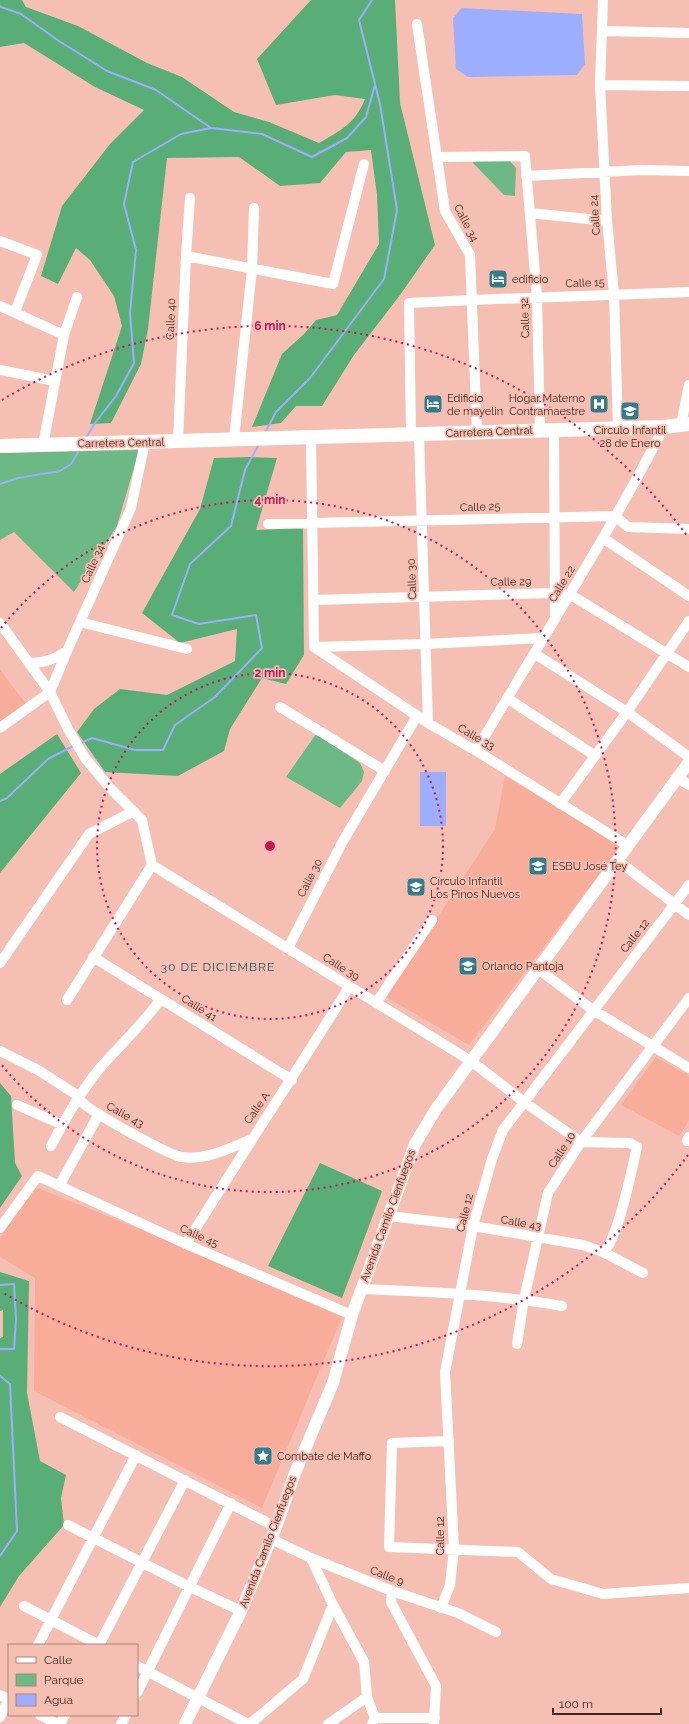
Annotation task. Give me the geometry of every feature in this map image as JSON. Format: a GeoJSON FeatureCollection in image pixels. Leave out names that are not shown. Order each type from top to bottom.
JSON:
{"type":"FeatureCollection","features":[{"type":"Feature","properties":{"kind":"highway","name":"Carretera Central"},"geometry":{"type":"LineString","coordinates":[[0,446],[415,435],[664,427],[685,425]]}},
{"type":"Feature","properties":{"kind":"main road","name":"Avenida Camilo Cienfuegos"},"geometry":{"type":"LineString","coordinates":[[185,1724],[241,1611],[276,1527],[295,1473],[333,1383],[352,1315],[415,1144],[436,1109],[689,762]]}},
{"type":"Feature","properties":{"kind":"street","name":"Calle 24"},"geometry":{"type":"LineString","coordinates":[[603,0],[600,85],[607,221],[614,294],[618,428]]}},
{"type":"Feature","properties":{"kind":"street","name":"Calle 34"},"geometry":{"type":"LineString","coordinates":[[417,24],[444,211],[470,255],[477,433]]}},
{"type":"Feature","properties":{"kind":"street"},"geometry":{"type":"LineString","coordinates":[[603,30],[689,33]]}},
{"type":"Feature","properties":{"kind":"street"},"geometry":{"type":"LineString","coordinates":[[600,85],[689,86]]}},
{"type":"Feature","properties":{"kind":"street","name":"Calle 32"},"geometry":{"type":"LineString","coordinates":[[437,157],[525,156],[554,517],[555,619]]}},
{"type":"Feature","properties":{"kind":"street"},"geometry":{"type":"LineString","coordinates":[[186,256],[333,284],[364,164]]}},
{"type":"Feature","properties":{"kind":"street"},"geometry":{"type":"LineString","coordinates":[[526,176],[604,171],[689,170]]}},
{"type":"Feature","properties":{"kind":"street","name":"Calle 40"},"geometry":{"type":"LineString","coordinates":[[178,442],[190,198]]}},
{"type":"Feature","properties":{"kind":"street"},"geometry":{"type":"LineString","coordinates":[[238,439],[252,269],[254,208]]}},
{"type":"Feature","properties":{"kind":"street"},"geometry":{"type":"LineString","coordinates":[[530,213],[607,221]]}},
{"type":"Feature","properties":{"kind":"street"},"geometry":{"type":"LineString","coordinates":[[0,241],[37,255],[15,312]]}},
{"type":"Feature","properties":{"kind":"street","name":"Calle 15"},"geometry":{"type":"LineString","coordinates":[[409,303],[689,292]]}},
{"type":"Feature","properties":{"kind":"street"},"geometry":{"type":"LineString","coordinates":[[43,445],[64,335],[77,297]]}},
{"type":"Feature","properties":{"kind":"street","name":"Calle 30"},"geometry":{"type":"LineString","coordinates":[[409,303],[415,435],[422,521],[428,723]]}},
{"type":"Feature","properties":{"kind":"street"},"geometry":{"type":"LineString","coordinates":[[0,306],[64,335]]}},
{"type":"Feature","properties":{"kind":"street"},"geometry":{"type":"LineString","coordinates":[[0,370],[54,381]]}},
{"type":"Feature","properties":{"kind":"street"},"geometry":{"type":"LineString","coordinates":[[685,425],[689,385]]}},
{"type":"Feature","properties":{"kind":"street","name":"Calle 22"},"geometry":{"type":"LineString","coordinates":[[476,751],[571,595],[634,484],[664,427]]}},
{"type":"Feature","properties":{"kind":"street"},"geometry":{"type":"LineString","coordinates":[[310,437],[314,647],[425,644],[544,638]]}},
{"type":"Feature","properties":{"kind":"street","name":"Calle 34"},"geometry":{"type":"LineString","coordinates":[[50,692],[131,508],[145,442]]}},
{"type":"Feature","properties":{"kind":"street"},"geometry":{"type":"LineString","coordinates":[[615,516],[628,527],[689,529]]}},
{"type":"Feature","properties":{"kind":"street","name":"Calle 25"},"geometry":{"type":"LineString","coordinates":[[268,524],[615,516]]}},
{"type":"Feature","properties":{"kind":"street"},"geometry":{"type":"LineString","coordinates":[[603,538],[689,596]]}},
{"type":"Feature","properties":{"kind":"street","name":"Calle 29"},"geometry":{"type":"LineString","coordinates":[[314,600],[555,593],[571,595],[689,667]]}},
{"type":"Feature","properties":{"kind":"street"},"geometry":{"type":"LineString","coordinates":[[560,804],[594,755],[627,712],[689,621]]}},
{"type":"Feature","properties":{"kind":"street"},"geometry":{"type":"LineString","coordinates":[[80,622],[188,649]]}},
{"type":"Feature","properties":{"kind":"street"},"geometry":{"type":"LineString","coordinates":[[0,623],[50,692],[68,729],[85,758],[110,788],[142,820],[152,865],[67,1000]]}},
{"type":"Feature","properties":{"kind":"street","name":"Calle 33"},"geometry":{"type":"LineString","coordinates":[[314,647],[428,723],[476,751],[627,845]]}},
{"type":"Feature","properties":{"kind":"street"},"geometry":{"type":"LineString","coordinates":[[30,663],[41,663],[54,659],[67,651]]}},
{"type":"Feature","properties":{"kind":"street"},"geometry":{"type":"LineString","coordinates":[[535,654],[627,712],[689,757]]}},
{"type":"Feature","properties":{"kind":"street"},"geometry":{"type":"LineString","coordinates":[[0,728],[50,692]]}},
{"type":"Feature","properties":{"kind":"street"},"geometry":{"type":"LineString","coordinates":[[507,698],[594,755]]}},
{"type":"Feature","properties":{"kind":"street"},"geometry":{"type":"LineString","coordinates":[[280,707],[385,771]]}},
{"type":"Feature","properties":{"kind":"street","name":"Calle 30"},"geometry":{"type":"LineString","coordinates":[[288,948],[340,847],[417,716]]}},
{"type":"Feature","properties":{"kind":"street"},"geometry":{"type":"LineString","coordinates":[[678,778],[689,785]]}},
{"type":"Feature","properties":{"kind":"street"},"geometry":{"type":"LineString","coordinates":[[0,963],[89,834],[134,811]]}},
{"type":"Feature","properties":{"kind":"street"},"geometry":{"type":"LineString","coordinates":[[617,860],[689,915]]}},
{"type":"Feature","properties":{"kind":"street","name":"Calle 39"},"geometry":{"type":"LineString","coordinates":[[152,865],[471,1061],[524,1102],[581,1142]]}},
{"type":"Feature","properties":{"kind":"street","name":"Calle 12"},"geometry":{"type":"LineString","coordinates":[[441,1608],[450,1584],[454,1549],[445,1372],[473,1226],[492,1159],[503,1130],[689,885]]}},
{"type":"Feature","properties":{"kind":"street"},"geometry":{"type":"LineString","coordinates":[[376,1003],[432,920]]}},
{"type":"Feature","properties":{"kind":"street","name":"Calle 41"},"geometry":{"type":"LineString","coordinates":[[93,957],[292,1080]]}},
{"type":"Feature","properties":{"kind":"street"},"geometry":{"type":"LineString","coordinates":[[538,969],[593,1010],[689,1068]]}},
{"type":"Feature","properties":{"kind":"street","name":"Calle A"},"geometry":{"type":"LineString","coordinates":[[186,1244],[250,1140],[292,1080],[349,987]]}},
{"type":"Feature","properties":{"kind":"street","name":"Calle 10"},"geometry":{"type":"LineString","coordinates":[[517,1344],[524,1299],[548,1193],[581,1142],[689,998]]}},
{"type":"Feature","properties":{"kind":"street"},"geometry":{"type":"LineString","coordinates":[[51,1146],[80,1097],[99,1070],[161,999]]}},
{"type":"Feature","properties":{"kind":"street","name":"Calle 43"},"geometry":{"type":"LineString","coordinates":[[0,1051],[38,1070],[80,1097],[82,1102],[99,1114],[181,1158],[203,1158],[250,1140]]}},
{"type":"Feature","properties":{"kind":"street"},"geometry":{"type":"LineString","coordinates":[[17,1106],[63,1125]]}},
{"type":"Feature","properties":{"kind":"street"},"geometry":{"type":"LineString","coordinates":[[59,1186],[99,1114]]}},
{"type":"Feature","properties":{"kind":"street"},"geometry":{"type":"LineString","coordinates":[[581,1142],[630,1143],[637,1147],[630,1179],[616,1226],[607,1248],[603,1252]]}},
{"type":"Feature","properties":{"kind":"street","name":"Calle 45"},"geometry":{"type":"LineString","coordinates":[[0,1228],[38,1176],[186,1244],[352,1315]]}},
{"type":"Feature","properties":{"kind":"street","name":"Calle 43"},"geometry":{"type":"LineString","coordinates":[[389,1216],[473,1226],[583,1246],[603,1252],[643,1273]]}},
{"type":"Feature","properties":{"kind":"street"},"geometry":{"type":"LineString","coordinates":[[362,1289],[524,1299],[562,1306]]}},
{"type":"Feature","properties":{"kind":"street"},"geometry":{"type":"LineString","coordinates":[[60,1417],[276,1527]]}},
{"type":"Feature","properties":{"kind":"street"},"geometry":{"type":"LineString","coordinates":[[449,1441],[392,1443],[389,1547],[518,1552],[551,1579],[603,1594],[689,1588]]}},
{"type":"Feature","properties":{"kind":"street"},"geometry":{"type":"LineString","coordinates":[[39,1644],[136,1455]]}},
{"type":"Feature","properties":{"kind":"street"},"geometry":{"type":"LineString","coordinates":[[100,1644],[185,1480]]}},
{"type":"Feature","properties":{"kind":"street"},"geometry":{"type":"LineString","coordinates":[[138,1691],[231,1503]]}},
{"type":"Feature","properties":{"kind":"street"},"geometry":{"type":"LineString","coordinates":[[68,1525],[190,1587],[241,1611]]}},
{"type":"Feature","properties":{"kind":"street","name":"Calle 9"},"geometry":{"type":"LineString","coordinates":[[271,1539],[311,1558],[392,1591],[458,1613],[496,1632]]}},
{"type":"Feature","properties":{"kind":"street"},"geometry":{"type":"LineString","coordinates":[[311,1558],[333,1605],[364,1662],[367,1697],[374,1721],[435,1721],[436,1686],[391,1602],[392,1591]]}},
{"type":"Feature","properties":{"kind":"street"},"geometry":{"type":"LineString","coordinates":[[138,1667],[198,1698],[236,1721],[249,1724],[303,1679],[333,1605]]}},
{"type":"Feature","properties":{"kind":"street"},"geometry":{"type":"LineString","coordinates":[[24,1606],[97,1644]]}},
{"type":"Feature","properties":{"kind":"street"},"geometry":{"type":"LineString","coordinates":[[328,1724],[367,1697]]}},
{"type":"Feature","properties":{"kind":"street"},"geometry":{"type":"LineString","coordinates":[[0,1717],[8,1701]]}},
{"type":"Feature","properties":{"kind":"street"},"geometry":{"type":"LineString","coordinates":[[42,1716],[59,1724]]}},
{"type":"Feature","properties":{"kind":"shaded area"},"geometry":{"type":"Polygon","coordinates":[[[0,670],[26,704],[0,723],[0,670]]]}},
{"type":"Feature","properties":{"kind":"shaded area"},"geometry":{"type":"Polygon","coordinates":[[[505,776],[621,846],[469,1045],[386,997],[495,829],[505,776]]]}},
{"type":"Feature","properties":{"kind":"shaded area"},"geometry":{"type":"Polygon","coordinates":[[[656,1057],[689,1076],[689,1120],[679,1136],[621,1105],[656,1057]]]}},
{"type":"Feature","properties":{"kind":"shaded area"},"geometry":{"type":"Polygon","coordinates":[[[30,1185],[144,1231],[342,1317],[262,1508],[34,1391],[35,1278],[0,1257],[0,1239],[30,1185]]]}},
{"type":"Feature","properties":{"kind":"green space"},"geometry":{"type":"Polygon","coordinates":[[[0,0],[22,0],[26,7],[78,26],[147,63],[182,77],[234,112],[269,122],[319,143],[346,126],[357,115],[365,99],[335,95],[276,105],[257,59],[311,0],[395,0],[400,103],[435,245],[400,295],[354,355],[322,406],[296,406],[281,423],[252,427],[282,354],[304,334],[316,320],[337,315],[379,244],[377,195],[371,150],[346,152],[320,183],[280,186],[239,157],[167,158],[148,329],[141,364],[111,423],[90,424],[122,326],[114,296],[90,260],[76,248],[58,284],[41,276],[62,206],[110,144],[144,110],[95,87],[24,43],[0,47],[0,0]]]}},
{"type":"Feature","properties":{"kind":"green space"},"geometry":{"type":"Polygon","coordinates":[[[474,159],[510,161],[516,168],[515,196],[504,195],[473,163],[474,159]]]}},
{"type":"Feature","properties":{"kind":"green space"},"geometry":{"type":"Polygon","coordinates":[[[139,450],[117,526],[74,592],[14,532],[0,540],[0,453],[139,450]]]}},
{"type":"Feature","properties":{"kind":"green space"},"geometry":{"type":"Polygon","coordinates":[[[214,458],[277,458],[256,530],[303,528],[304,655],[286,684],[262,678],[230,729],[224,751],[178,776],[105,772],[77,732],[94,709],[120,689],[167,695],[235,661],[237,629],[180,643],[142,613],[200,509],[214,458]]]}},
{"type":"Feature","properties":{"kind":"green space"},"geometry":{"type":"Polygon","coordinates":[[[57,734],[81,773],[0,873],[0,774],[57,734]]]}},
{"type":"Feature","properties":{"kind":"green space"},"geometry":{"type":"Polygon","coordinates":[[[316,734],[360,763],[364,772],[362,781],[340,808],[286,777],[316,734]]]}},
{"type":"Feature","properties":{"kind":"green space"},"geometry":{"type":"Polygon","coordinates":[[[0,1083],[11,1096],[15,1163],[22,1176],[0,1208],[0,1083]]]}},
{"type":"Feature","properties":{"kind":"green space"},"geometry":{"type":"Polygon","coordinates":[[[320,1163],[382,1191],[342,1298],[268,1266],[320,1163]]]}},
{"type":"Feature","properties":{"kind":"green space"},"geometry":{"type":"Polygon","coordinates":[[[0,1272],[29,1281],[27,1393],[40,1461],[66,1475],[61,1498],[64,1525],[19,1576],[0,1607],[0,1338],[3,1337],[3,1310],[0,1311],[0,1272]]]}},
{"type":"Feature","properties":{"kind":"water"},"geometry":{"type":"Polygon","coordinates":[[[461,8],[582,14],[585,64],[577,75],[468,77],[456,69],[453,19],[461,8]]]}},
{"type":"Feature","properties":{"kind":"water"},"geometry":{"type":"Polygon","coordinates":[[[420,772],[446,772],[446,826],[420,826],[420,772]]]}},
{"type":"Feature","properties":{"kind":"waterway"},"geometry":{"type":"LineString","coordinates":[[265,433],[276,412],[310,378],[384,279],[397,210],[380,104],[359,20],[372,0]]}},
{"type":"Feature","properties":{"kind":"waterway"},"geometry":{"type":"LineString","coordinates":[[0,6],[21,14],[59,41],[107,71],[156,90],[211,128]]}},
{"type":"Feature","properties":{"kind":"waterway"},"geometry":{"type":"LineString","coordinates":[[86,438],[95,423],[116,396],[134,363],[130,313],[136,250],[124,204],[133,162],[181,134],[211,128],[262,134],[312,157],[347,138],[366,117],[375,85]]}},
{"type":"Feature","properties":{"kind":"waterway"},"geometry":{"type":"LineString","coordinates":[[79,744],[92,738],[135,750],[163,750],[175,725],[215,697],[262,648],[256,615],[199,624],[172,615],[190,564],[231,526],[245,470],[259,444]]}},
{"type":"Feature","properties":{"kind":"waterway"},"geometry":{"type":"LineString","coordinates":[[0,484],[18,478],[60,471],[71,464],[80,449]]}},
{"type":"Feature","properties":{"kind":"waterway"},"geometry":{"type":"LineString","coordinates":[[0,801],[7,798],[48,759],[73,746]]}},
{"type":"Feature","properties":{"kind":"waterway"},"geometry":{"type":"LineString","coordinates":[[0,1285],[14,1284],[16,1319],[14,1349],[0,1349]]}},
{"type":"Feature","properties":{"kind":"waterway"},"geometry":{"type":"LineString","coordinates":[[0,1376],[10,1384],[17,1531],[0,1556]]}},
{"type":"Feature","properties":{"kind":"place","name":"edificio"},"geometry":{"type":"Point","coordinates":[498,279]}},
{"type":"Feature","properties":{"kind":"place","name":"Edificio de mayelin"},"geometry":{"type":"Point","coordinates":[433,404]}},
{"type":"Feature","properties":{"kind":"place","name":"Hogar Materno Contramaestre"},"geometry":{"type":"Point","coordinates":[599,404]}},
{"type":"Feature","properties":{"kind":"place","name":"Círculo Infantil 28 de Enero"},"geometry":{"type":"Point","coordinates":[630,411]}},
{"type":"Feature","properties":{"kind":"place","name":"ESBU José Tey"},"geometry":{"type":"Point","coordinates":[538,866]}},
{"type":"Feature","properties":{"kind":"place","name":"Círculo Infantil Los Pinos Nuevos"},"geometry":{"type":"Point","coordinates":[416,887]}},
{"type":"Feature","properties":{"kind":"place","name":"Orlando Pantoja"},"geometry":{"type":"Point","coordinates":[468,966]}},
{"type":"Feature","properties":{"kind":"place","name":"Combate de Maffo"},"geometry":{"type":"Point","coordinates":[263,1456]}},
{"type":"Feature","properties":{"kind":"district","name":"30 DE DICIEMBRE"},"geometry":{"type":"Point","coordinates":[218,967]}}]}
